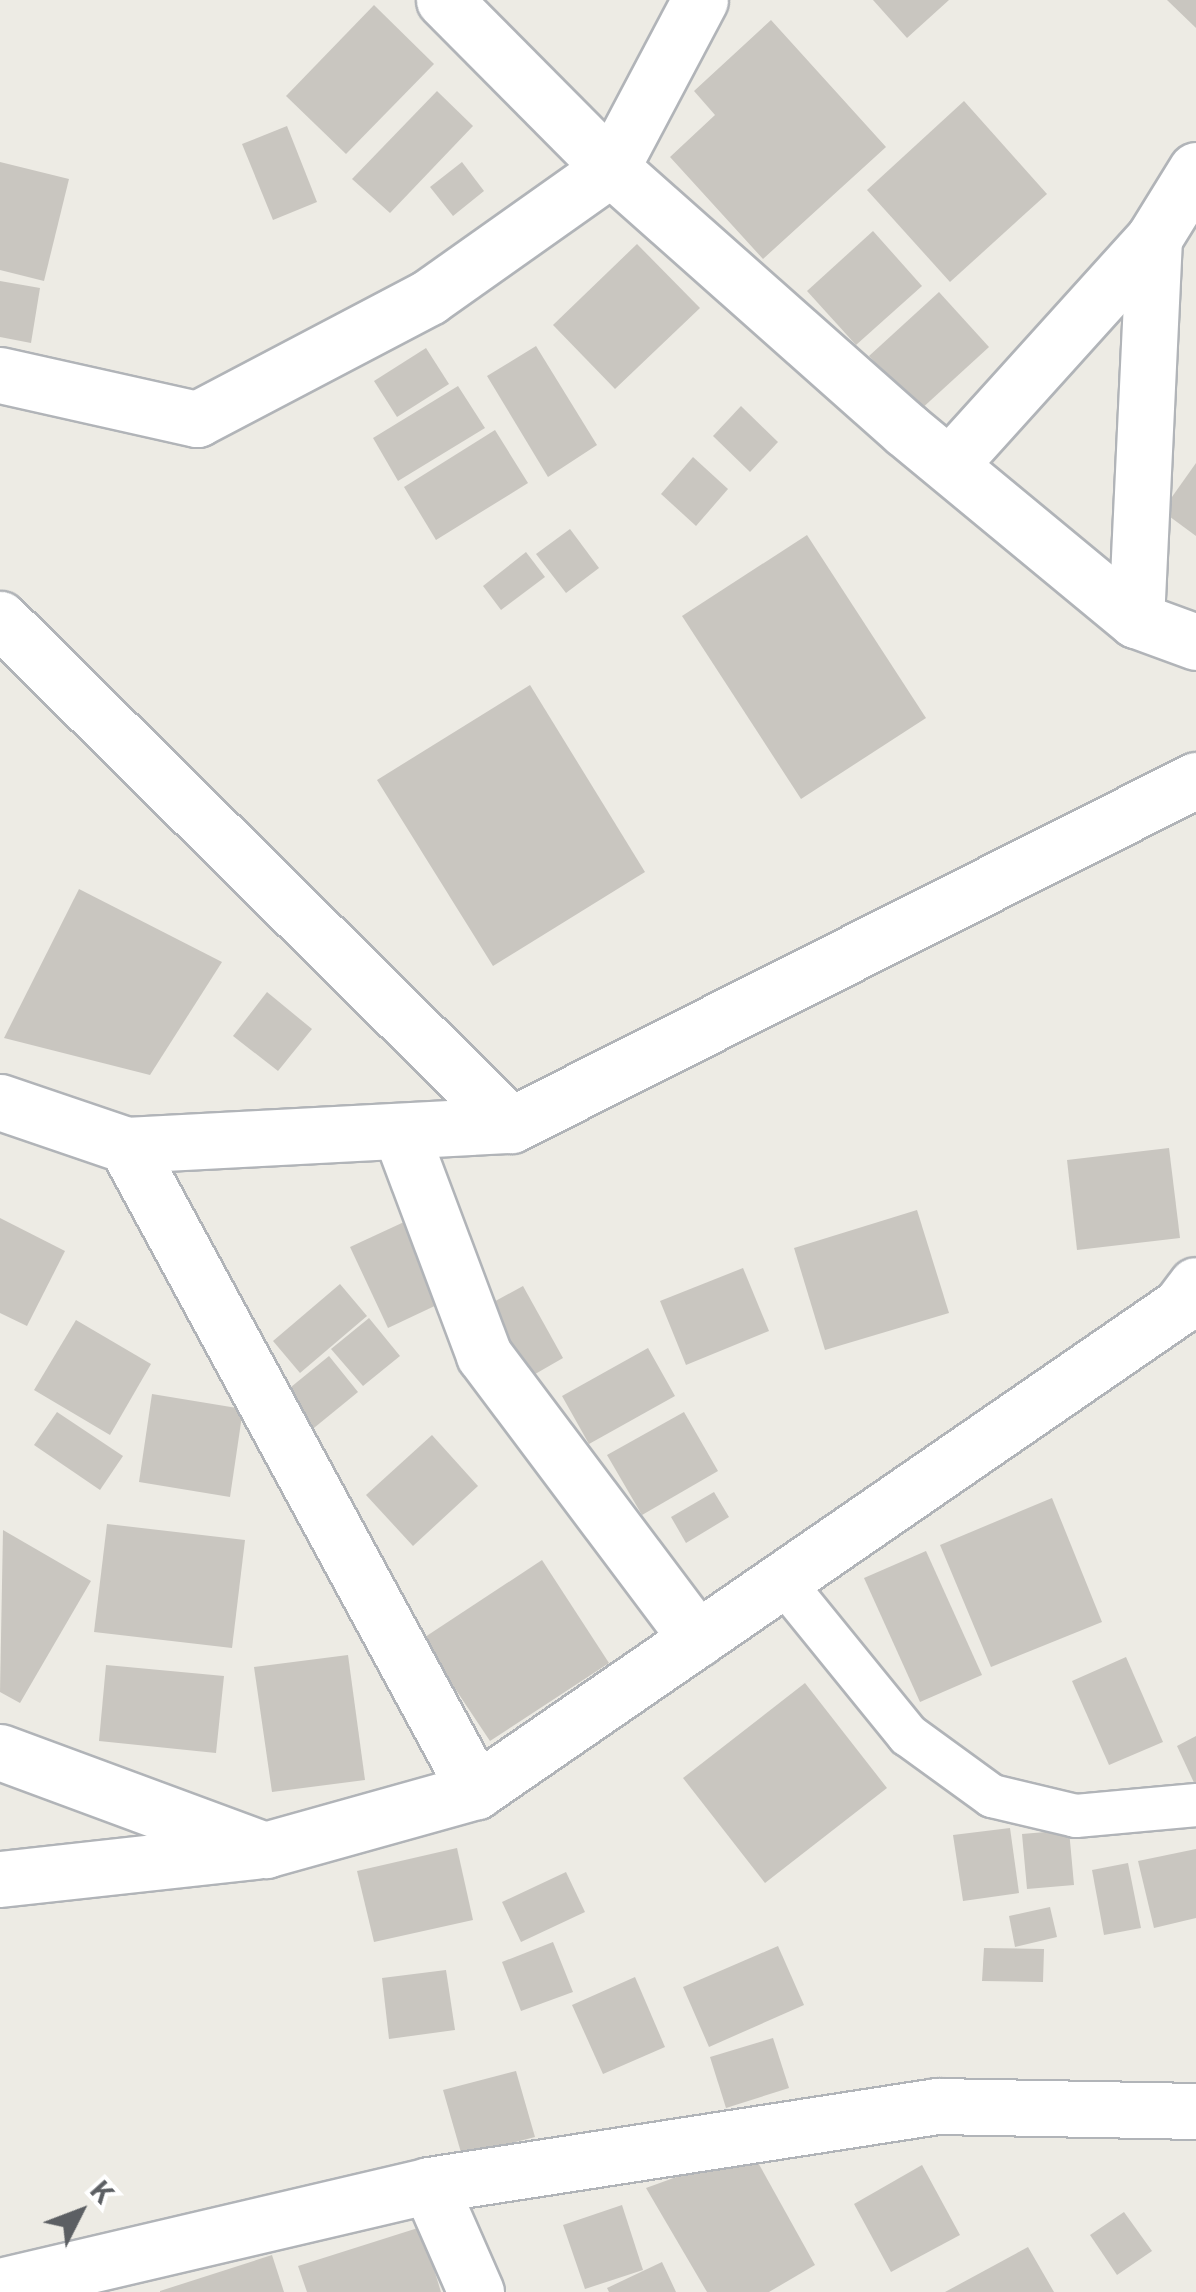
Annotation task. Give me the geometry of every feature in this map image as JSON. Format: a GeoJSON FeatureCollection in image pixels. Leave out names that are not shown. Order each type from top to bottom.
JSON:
{"type":"FeatureCollection","features":[{"type":"Feature","properties":{"kind":"street"},"geometry":{"type":"LineString","coordinates":[[444,0],[612,168],[951,464],[1136,620],[1196,642]]}},
{"type":"Feature","properties":{"kind":"street"},"geometry":{"type":"LineString","coordinates":[[0,375],[197,419],[429,296],[612,168],[700,0]]}},
{"type":"Feature","properties":{"kind":"street"},"geometry":{"type":"LineString","coordinates":[[951,464],[1154,238],[1196,170]]}},
{"type":"Feature","properties":{"kind":"street"},"geometry":{"type":"LineString","coordinates":[[1136,620],[1154,238]]}},
{"type":"Feature","properties":{"kind":"street"},"geometry":{"type":"LineString","coordinates":[[0,619],[511,1125]]}},
{"type":"Feature","properties":{"kind":"street"},"geometry":{"type":"LineString","coordinates":[[0,1102],[126,1145],[401,1134],[511,1125],[1196,780]]}},
{"type":"Feature","properties":{"kind":"street"},"geometry":{"type":"LineString","coordinates":[[401,1134],[484,1355],[697,1638]]}},
{"type":"Feature","properties":{"kind":"street"},"geometry":{"type":"LineString","coordinates":[[126,1145],[476,1791]]}},
{"type":"Feature","properties":{"kind":"street"},"geometry":{"type":"LineString","coordinates":[[0,1879],[265,1850],[476,1791],[1191,1302]]}},
{"type":"Feature","properties":{"kind":"street"},"geometry":{"type":"LineString","coordinates":[[0,1752],[265,1850]]}},
{"type":"Feature","properties":{"kind":"street"},"geometry":{"type":"LineString","coordinates":[[0,2286],[429,2185],[937,2106],[1196,2111]]}},
{"type":"Feature","properties":{"kind":"street"},"geometry":{"type":"LineString","coordinates":[[429,2185],[476,2292]]}},
{"type":"Feature","properties":{"kind":"lane"},"geometry":{"type":"LineString","coordinates":[[782,1580],[908,1735],[992,1796],[1076,1816],[1196,1804]]}},
{"type":"Feature","properties":{"kind":"building"},"geometry":{"type":"Polygon","coordinates":[[[873,0],[949,0],[907,38],[873,0]]]}},
{"type":"Feature","properties":{"kind":"building"},"geometry":{"type":"Polygon","coordinates":[[[1167,0],[1196,0],[1196,28],[1167,0]]]}},
{"type":"Feature","properties":{"kind":"building"},"geometry":{"type":"Polygon","coordinates":[[[374,5],[434,64],[346,154],[286,96],[374,5]]]}},
{"type":"Feature","properties":{"kind":"building"},"geometry":{"type":"Polygon","coordinates":[[[771,20],[886,147],[763,259],[670,157],[715,115],[694,91],[771,20]]]}},
{"type":"Feature","properties":{"kind":"building"},"geometry":{"type":"Polygon","coordinates":[[[437,91],[473,126],[390,213],[352,179],[437,91]]]}},
{"type":"Feature","properties":{"kind":"building"},"geometry":{"type":"Polygon","coordinates":[[[964,101],[1047,194],[950,282],[867,190],[964,101]]]}},
{"type":"Feature","properties":{"kind":"building"},"geometry":{"type":"Polygon","coordinates":[[[287,126],[317,202],[273,220],[242,144],[287,126]]]}},
{"type":"Feature","properties":{"kind":"building"},"geometry":{"type":"Polygon","coordinates":[[[0,162],[69,179],[44,281],[0,270],[0,162]]]}},
{"type":"Feature","properties":{"kind":"building"},"geometry":{"type":"Polygon","coordinates":[[[462,162],[484,191],[453,216],[430,187],[462,162]]]}},
{"type":"Feature","properties":{"kind":"building"},"geometry":{"type":"Polygon","coordinates":[[[873,231],[922,286],[856,345],[807,291],[873,231]]]}},
{"type":"Feature","properties":{"kind":"building"},"geometry":{"type":"Polygon","coordinates":[[[637,244],[700,308],[615,389],[553,325],[637,244]]]}},
{"type":"Feature","properties":{"kind":"building"},"geometry":{"type":"Polygon","coordinates":[[[0,281],[40,288],[31,343],[0,337],[0,281]]]}},
{"type":"Feature","properties":{"kind":"building"},"geometry":{"type":"Polygon","coordinates":[[[939,292],[989,347],[919,411],[869,356],[939,292]]]}},
{"type":"Feature","properties":{"kind":"building"},"geometry":{"type":"Polygon","coordinates":[[[536,346],[597,445],[548,477],[487,376],[536,346]]]}},
{"type":"Feature","properties":{"kind":"building"},"geometry":{"type":"Polygon","coordinates":[[[426,348],[449,384],[397,417],[374,381],[426,348]]]}},
{"type":"Feature","properties":{"kind":"building"},"geometry":{"type":"Polygon","coordinates":[[[458,386],[485,428],[398,481],[373,438],[458,386]]]}},
{"type":"Feature","properties":{"kind":"building"},"geometry":{"type":"Polygon","coordinates":[[[741,406],[778,442],[750,472],[713,436],[741,406]]]}},
{"type":"Feature","properties":{"kind":"building"},"geometry":{"type":"Polygon","coordinates":[[[495,430],[528,483],[436,540],[404,487],[495,430]]]}},
{"type":"Feature","properties":{"kind":"building"},"geometry":{"type":"Polygon","coordinates":[[[693,457],[728,489],[696,526],[661,494],[693,457]]]}},
{"type":"Feature","properties":{"kind":"building"},"geometry":{"type":"Polygon","coordinates":[[[1196,463],[1196,536],[1162,511],[1196,463]]]}},
{"type":"Feature","properties":{"kind":"building"},"geometry":{"type":"Polygon","coordinates":[[[570,529],[599,568],[566,593],[536,554],[570,529]]]}},
{"type":"Feature","properties":{"kind":"building"},"geometry":{"type":"Polygon","coordinates":[[[807,535],[926,718],[801,799],[682,616],[807,535]]]}},
{"type":"Feature","properties":{"kind":"building"},"geometry":{"type":"Polygon","coordinates":[[[526,552],[545,577],[501,610],[483,586],[526,552]]]}},
{"type":"Feature","properties":{"kind":"building"},"geometry":{"type":"Polygon","coordinates":[[[530,685],[645,872],[493,966],[377,780],[530,685]]]}},
{"type":"Feature","properties":{"kind":"building"},"geometry":{"type":"Polygon","coordinates":[[[79,889],[222,962],[150,1075],[4,1038],[79,889]]]}},
{"type":"Feature","properties":{"kind":"building"},"geometry":{"type":"Polygon","coordinates":[[[267,992],[312,1029],[278,1071],[233,1036],[267,992]]]}},
{"type":"Feature","properties":{"kind":"building"},"geometry":{"type":"Polygon","coordinates":[[[1169,1148],[1180,1238],[1077,1250],[1067,1160],[1169,1148]]]}},
{"type":"Feature","properties":{"kind":"building"},"geometry":{"type":"Polygon","coordinates":[[[917,1210],[949,1313],[825,1350],[794,1248],[917,1210]]]}},
{"type":"Feature","properties":{"kind":"building"},"geometry":{"type":"Polygon","coordinates":[[[0,1218],[65,1251],[27,1326],[0,1313],[0,1218]]]}},
{"type":"Feature","properties":{"kind":"building"},"geometry":{"type":"Polygon","coordinates":[[[404,1222],[441,1303],[388,1328],[350,1247],[404,1222]]]}},
{"type":"Feature","properties":{"kind":"building"},"geometry":{"type":"Polygon","coordinates":[[[743,1268],[769,1331],[686,1365],[660,1301],[743,1268]]]}},
{"type":"Feature","properties":{"kind":"building"},"geometry":{"type":"Polygon","coordinates":[[[340,1284],[367,1316],[300,1373],[273,1341],[340,1284]]]}},
{"type":"Feature","properties":{"kind":"building"},"geometry":{"type":"Polygon","coordinates":[[[523,1286],[563,1358],[530,1377],[490,1304],[523,1286]]]}},
{"type":"Feature","properties":{"kind":"building"},"geometry":{"type":"Polygon","coordinates":[[[369,1318],[400,1356],[363,1386],[331,1349],[369,1318]]]}},
{"type":"Feature","properties":{"kind":"building"},"geometry":{"type":"Polygon","coordinates":[[[76,1320],[151,1364],[110,1435],[34,1390],[76,1320]]]}},
{"type":"Feature","properties":{"kind":"building"},"geometry":{"type":"Polygon","coordinates":[[[648,1348],[675,1396],[589,1444],[562,1396],[648,1348]]]}},
{"type":"Feature","properties":{"kind":"building"},"geometry":{"type":"Polygon","coordinates":[[[329,1356],[358,1392],[309,1432],[280,1396],[329,1356]]]}},
{"type":"Feature","properties":{"kind":"building"},"geometry":{"type":"Polygon","coordinates":[[[152,1394],[243,1409],[230,1497],[139,1482],[152,1394]]]}},
{"type":"Feature","properties":{"kind":"building"},"geometry":{"type":"Polygon","coordinates":[[[57,1412],[123,1456],[100,1490],[34,1445],[57,1412]]]}},
{"type":"Feature","properties":{"kind":"building"},"geometry":{"type":"Polygon","coordinates":[[[684,1412],[718,1471],[642,1515],[607,1455],[684,1412]]]}},
{"type":"Feature","properties":{"kind":"building"},"geometry":{"type":"Polygon","coordinates":[[[432,1435],[478,1486],[413,1546],[366,1495],[432,1435]]]}},
{"type":"Feature","properties":{"kind":"building"},"geometry":{"type":"Polygon","coordinates":[[[714,1492],[729,1517],[686,1543],[671,1517],[714,1492]]]}},
{"type":"Feature","properties":{"kind":"building"},"geometry":{"type":"Polygon","coordinates":[[[1052,1498],[1102,1622],[991,1667],[940,1545],[1052,1498]]]}},
{"type":"Feature","properties":{"kind":"building"},"geometry":{"type":"Polygon","coordinates":[[[107,1524],[245,1540],[232,1648],[94,1632],[107,1524]]]}},
{"type":"Feature","properties":{"kind":"building"},"geometry":{"type":"Polygon","coordinates":[[[3,1530],[91,1581],[20,1703],[0,1692],[3,1530]]]}},
{"type":"Feature","properties":{"kind":"building"},"geometry":{"type":"Polygon","coordinates":[[[926,1551],[982,1675],[920,1702],[864,1578],[926,1551]]]}},
{"type":"Feature","properties":{"kind":"building"},"geometry":{"type":"Polygon","coordinates":[[[542,1560],[609,1663],[490,1741],[422,1639],[542,1560]]]}},
{"type":"Feature","properties":{"kind":"building"},"geometry":{"type":"Polygon","coordinates":[[[348,1655],[365,1780],[272,1792],[254,1667],[348,1655]]]}},
{"type":"Feature","properties":{"kind":"building"},"geometry":{"type":"Polygon","coordinates":[[[1126,1657],[1163,1742],[1109,1765],[1072,1681],[1126,1657]]]}},
{"type":"Feature","properties":{"kind":"building"},"geometry":{"type":"Polygon","coordinates":[[[106,1665],[224,1676],[216,1753],[99,1741],[106,1665]]]}},
{"type":"Feature","properties":{"kind":"building"},"geometry":{"type":"Polygon","coordinates":[[[805,1683],[887,1788],[765,1883],[683,1778],[805,1683]]]}},
{"type":"Feature","properties":{"kind":"building"},"geometry":{"type":"Polygon","coordinates":[[[1196,1736],[1196,1787],[1177,1746],[1196,1736]]]}},
{"type":"Feature","properties":{"kind":"building"},"geometry":{"type":"Polygon","coordinates":[[[1010,1828],[1019,1893],[963,1901],[953,1835],[1010,1828]]]}},
{"type":"Feature","properties":{"kind":"building"},"geometry":{"type":"Polygon","coordinates":[[[1069,1830],[1074,1885],[1027,1889],[1022,1834],[1069,1830]]]}},
{"type":"Feature","properties":{"kind":"building"},"geometry":{"type":"Polygon","coordinates":[[[457,1848],[473,1920],[374,1942],[357,1871],[457,1848]]]}},
{"type":"Feature","properties":{"kind":"building"},"geometry":{"type":"Polygon","coordinates":[[[1196,1849],[1196,1918],[1154,1928],[1138,1861],[1196,1849]]]}},
{"type":"Feature","properties":{"kind":"building"},"geometry":{"type":"Polygon","coordinates":[[[1128,1863],[1141,1928],[1104,1935],[1092,1870],[1128,1863]]]}},
{"type":"Feature","properties":{"kind":"building"},"geometry":{"type":"Polygon","coordinates":[[[566,1872],[585,1912],[521,1942],[502,1902],[566,1872]]]}},
{"type":"Feature","properties":{"kind":"building"},"geometry":{"type":"Polygon","coordinates":[[[1050,1907],[1057,1937],[1015,1947],[1009,1916],[1050,1907]]]}},
{"type":"Feature","properties":{"kind":"building"},"geometry":{"type":"Polygon","coordinates":[[[553,1942],[573,1992],[521,2011],[502,1962],[553,1942]]]}},
{"type":"Feature","properties":{"kind":"building"},"geometry":{"type":"Polygon","coordinates":[[[778,1946],[804,2005],[709,2047],[683,1987],[778,1946]]]}},
{"type":"Feature","properties":{"kind":"building"},"geometry":{"type":"Polygon","coordinates":[[[984,1948],[1044,1949],[1043,1982],[982,1981],[984,1948]]]}},
{"type":"Feature","properties":{"kind":"building"},"geometry":{"type":"Polygon","coordinates":[[[446,1970],[455,2030],[389,2039],[382,1978],[446,1970]]]}},
{"type":"Feature","properties":{"kind":"building"},"geometry":{"type":"Polygon","coordinates":[[[635,1977],[665,2047],[603,2074],[572,2005],[635,1977]]]}},
{"type":"Feature","properties":{"kind":"building"},"geometry":{"type":"Polygon","coordinates":[[[773,2038],[789,2088],[726,2108],[710,2057],[773,2038]]]}},
{"type":"Feature","properties":{"kind":"building"},"geometry":{"type":"Polygon","coordinates":[[[516,2071],[535,2137],[462,2156],[443,2090],[516,2071]]]}},
{"type":"Feature","properties":{"kind":"building"},"geometry":{"type":"Polygon","coordinates":[[[751,2150],[815,2265],[769,2292],[707,2292],[646,2188],[751,2150]]]}},
{"type":"Feature","properties":{"kind":"building"},"geometry":{"type":"Polygon","coordinates":[[[922,2165],[960,2235],[891,2272],[854,2204],[922,2165]]]}},
{"type":"Feature","properties":{"kind":"building"},"geometry":{"type":"Polygon","coordinates":[[[622,2205],[643,2270],[585,2289],[563,2225],[622,2205]]]}},
{"type":"Feature","properties":{"kind":"building"},"geometry":{"type":"Polygon","coordinates":[[[1124,2212],[1152,2251],[1117,2275],[1090,2235],[1124,2212]]]}},
{"type":"Feature","properties":{"kind":"building"},"geometry":{"type":"Polygon","coordinates":[[[421,2227],[441,2292],[307,2292],[298,2266],[421,2227]]]}},
{"type":"Feature","properties":{"kind":"building"},"geometry":{"type":"Polygon","coordinates":[[[1028,2247],[1054,2292],[945,2292],[1028,2247]]]}},
{"type":"Feature","properties":{"kind":"building"},"geometry":{"type":"Polygon","coordinates":[[[272,2255],[284,2292],[160,2292],[160,2291],[272,2255]]]}},
{"type":"Feature","properties":{"kind":"building"},"geometry":{"type":"Polygon","coordinates":[[[662,2262],[676,2292],[609,2292],[607,2288],[662,2262]]]}}]}
